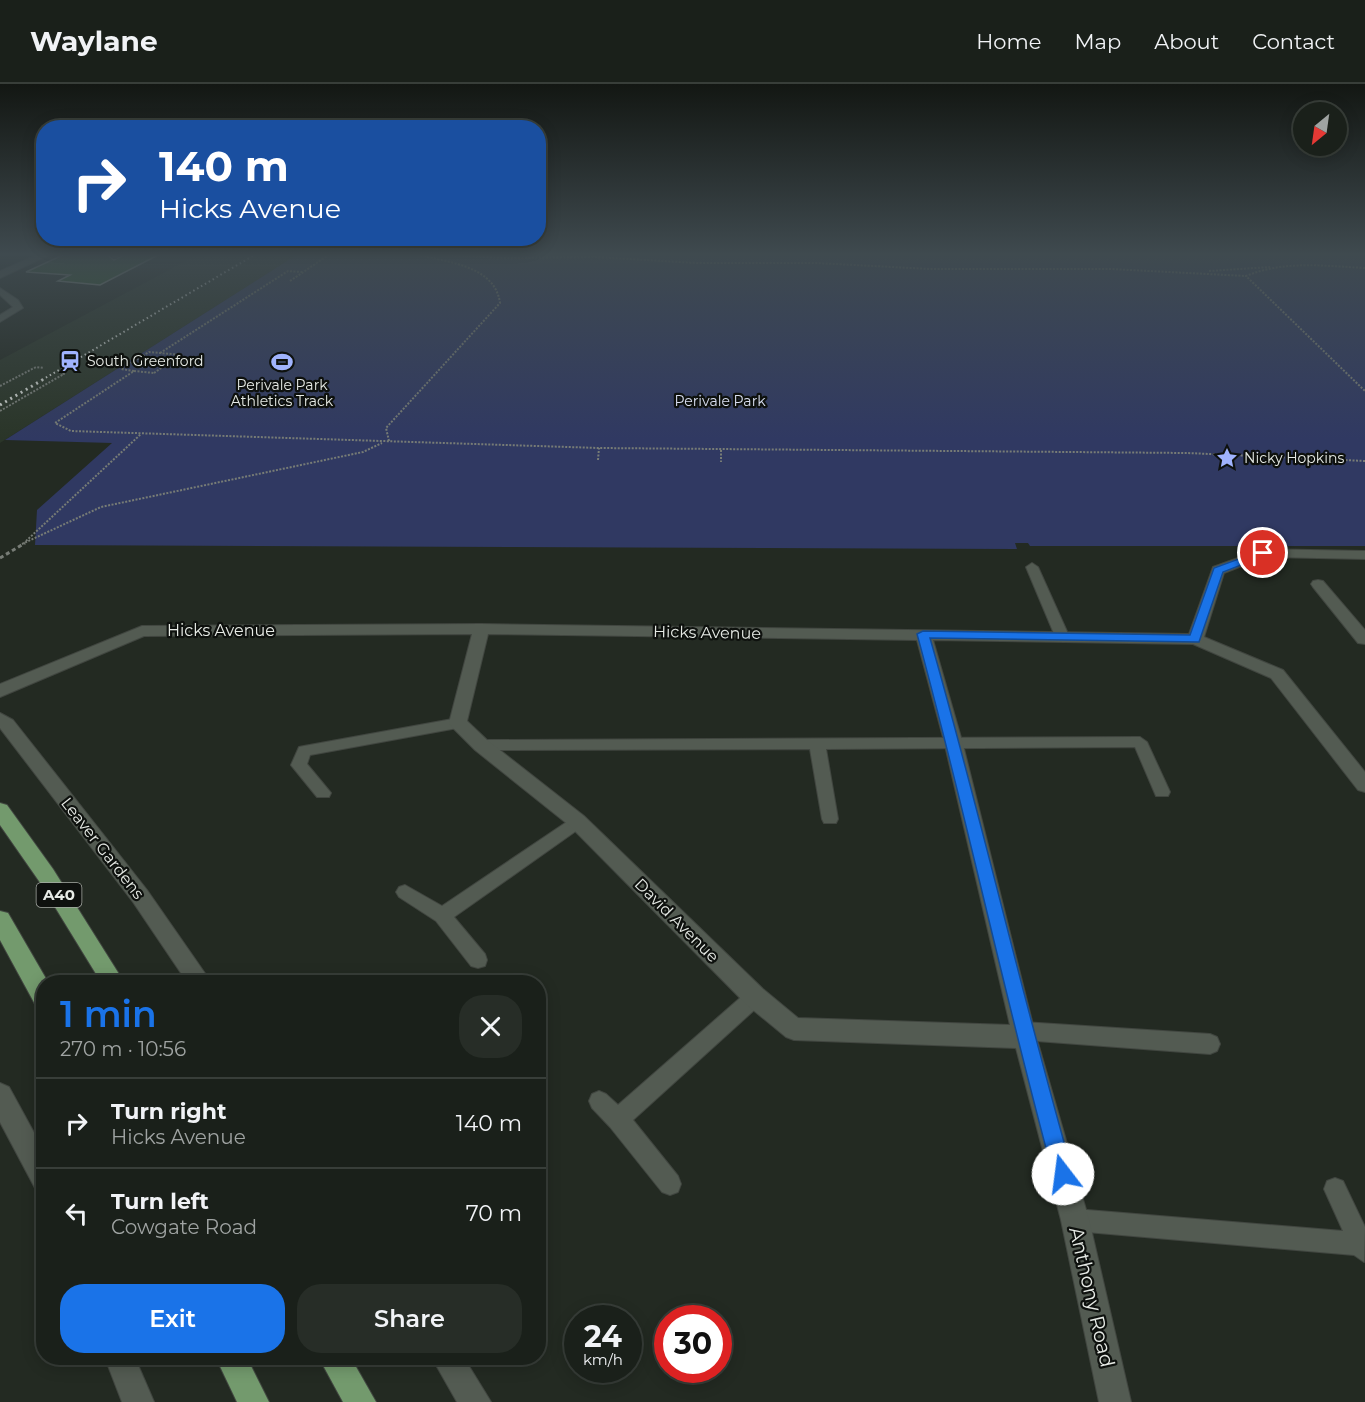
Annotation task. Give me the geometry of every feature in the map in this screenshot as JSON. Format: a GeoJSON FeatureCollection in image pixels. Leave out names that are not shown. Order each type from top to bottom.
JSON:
{"type":"FeatureCollection","features":[{"type":"Feature","properties":{"kind":"highway","name":"A40"},"geometry":{"type":"LineString","coordinates":[[0,810],[46,875],[109,975]]}},
{"type":"Feature","properties":{"kind":"highway"},"geometry":{"type":"LineString","coordinates":[[0,920],[36,984]]}},
{"type":"Feature","properties":{"kind":"highway"},"geometry":{"type":"LineString","coordinates":[[234,1365],[253,1402]]}},
{"type":"Feature","properties":{"kind":"highway"},"geometry":{"type":"LineString","coordinates":[[338,1365],[360,1402]]}},
{"type":"Feature","properties":{"kind":"street"},"geometry":{"type":"LineString","coordinates":[[1195,639],[1218,570],[1263,553],[1365,555]]}},
{"type":"Feature","properties":{"kind":"street"},"geometry":{"type":"LineString","coordinates":[[1318,584],[1364,639]]}},
{"type":"Feature","properties":{"kind":"street"},"geometry":{"type":"LineString","coordinates":[[1348,620],[1365,621]]}},
{"type":"Feature","properties":{"kind":"street"},"geometry":{"type":"LineString","coordinates":[[458,723],[481,629]]}},
{"type":"Feature","properties":{"kind":"street","name":"Hicks Avenue"},"geometry":{"type":"LineString","coordinates":[[0,691],[142,631],[481,629],[1195,639],[1277,674],[1365,785]]}},
{"type":"Feature","properties":{"kind":"street","name":"Anthony Road"},"geometry":{"type":"LineString","coordinates":[[923,634],[953,741],[1025,1034],[1075,1220],[1115,1402]]}},
{"type":"Feature","properties":{"kind":"street","name":"Leaver Gardens"},"geometry":{"type":"LineString","coordinates":[[4,722],[140,896],[195,975]]}},
{"type":"Feature","properties":{"kind":"street","name":"David Avenue"},"geometry":{"type":"LineString","coordinates":[[458,723],[481,745],[577,821],[755,997],[794,1029],[1025,1034]]}},
{"type":"Feature","properties":{"kind":"street"},"geometry":{"type":"LineString","coordinates":[[0,1096],[36,1164]]}},
{"type":"Feature","properties":{"kind":"street"},"geometry":{"type":"LineString","coordinates":[[123,1365],[138,1402]]}},
{"type":"Feature","properties":{"kind":"street"},"geometry":{"type":"LineString","coordinates":[[451,1365],[475,1402]]}},
{"type":"Feature","properties":{"kind":"lane"},"geometry":{"type":"LineString","coordinates":[[1032,567],[1062,636]]}},
{"type":"Feature","properties":{"kind":"lane"},"geometry":{"type":"LineString","coordinates":[[323,793],[299,765],[303,751],[458,723]]}},
{"type":"Feature","properties":{"kind":"lane"},"geometry":{"type":"LineString","coordinates":[[481,745],[953,741],[1140,742],[1162,792]]}},
{"type":"Feature","properties":{"kind":"lane"},"geometry":{"type":"LineString","coordinates":[[817,742],[830,819]]}},
{"type":"Feature","properties":{"kind":"lane"},"geometry":{"type":"LineString","coordinates":[[442,916],[577,821]]}},
{"type":"Feature","properties":{"kind":"lane"},"geometry":{"type":"LineString","coordinates":[[405,892],[442,916],[478,960]]}},
{"type":"Feature","properties":{"kind":"lane"},"geometry":{"type":"LineString","coordinates":[[618,1119],[755,997]]}},
{"type":"Feature","properties":{"kind":"lane"},"geometry":{"type":"LineString","coordinates":[[1025,1034],[1210,1044]]}},
{"type":"Feature","properties":{"kind":"lane"},"geometry":{"type":"LineString","coordinates":[[599,1101],[618,1119],[670,1184]]}},
{"type":"Feature","properties":{"kind":"lane"},"geometry":{"type":"LineString","coordinates":[[1335,1189],[1363,1248]]}},
{"type":"Feature","properties":{"kind":"lane"},"geometry":{"type":"LineString","coordinates":[[1075,1220],[1363,1248]]}},
{"type":"Feature","properties":{"kind":"path"},"geometry":{"type":"LineString","coordinates":[[160,353],[219,316]]}},
{"type":"Feature","properties":{"kind":"path"},"geometry":{"type":"LineString","coordinates":[[389,441],[386,428],[489,316]]}},
{"type":"Feature","properties":{"kind":"path"},"geometry":{"type":"LineString","coordinates":[[1287,316],[1365,391]]}},
{"type":"Feature","properties":{"kind":"path"},"geometry":{"type":"LineString","coordinates":[[149,352],[160,353],[181,355],[156,373],[121,369],[149,352]]}},
{"type":"Feature","properties":{"kind":"path"},"geometry":{"type":"LineString","coordinates":[[0,386],[36,367],[44,368]]}},
{"type":"Feature","properties":{"kind":"path"},"geometry":{"type":"LineString","coordinates":[[134,371],[55,423],[71,431],[599,448],[1248,454],[1365,461]]}},
{"type":"Feature","properties":{"kind":"path"},"geometry":{"type":"LineString","coordinates":[[0,411],[64,374],[61,374]]}},
{"type":"Feature","properties":{"kind":"path"},"geometry":{"type":"LineString","coordinates":[[23,544],[142,434]]}},
{"type":"Feature","properties":{"kind":"path"},"geometry":{"type":"LineString","coordinates":[[0,558],[23,544],[109,504],[363,452],[389,441]]}},
{"type":"Feature","properties":{"kind":"path"},"geometry":{"type":"LineString","coordinates":[[598,460],[599,448]]}},
{"type":"Feature","properties":{"kind":"path"},"geometry":{"type":"LineString","coordinates":[[721,450],[721,462]]}},
{"type":"Feature","properties":{"kind":"shaded area"},"geometry":{"type":"Polygon","coordinates":[[[84,316],[201,316],[0,443],[0,360],[84,316]]]}},
{"type":"Feature","properties":{"kind":"green space","name":"Perivale Park"},"geometry":{"type":"Polygon","coordinates":[[[201,316],[1365,316],[1365,546],[1030,546],[1028,543],[1015,543],[1017,549],[35,545],[37,510],[112,443],[5,440],[201,316]]]}},
{"type":"Feature","properties":{"kind":"railway"},"geometry":{"type":"LineString","coordinates":[[42,380],[152,316]]}},
{"type":"Feature","properties":{"kind":"railway"},"geometry":{"type":"LineString","coordinates":[[0,405],[44,379]]}},
{"type":"Feature","properties":{"kind":"place","name":"South Greenford"},"geometry":{"type":"Point","coordinates":[70,361]}},
{"type":"Feature","properties":{"kind":"place","name":"Perivale Park Athletics Track"},"geometry":{"type":"Point","coordinates":[282,362]}},
{"type":"Feature","properties":{"kind":"place","name":"Nicky Hopkins"},"geometry":{"type":"Point","coordinates":[1227,458]}},
{"type":"Feature","properties":{"kind":"route"},"geometry":{"type":"LineString","coordinates":[[1063,1174],[1023,1031],[953,741],[923,634],[1195,639],[1218,570],[1263,553]]}}]}
